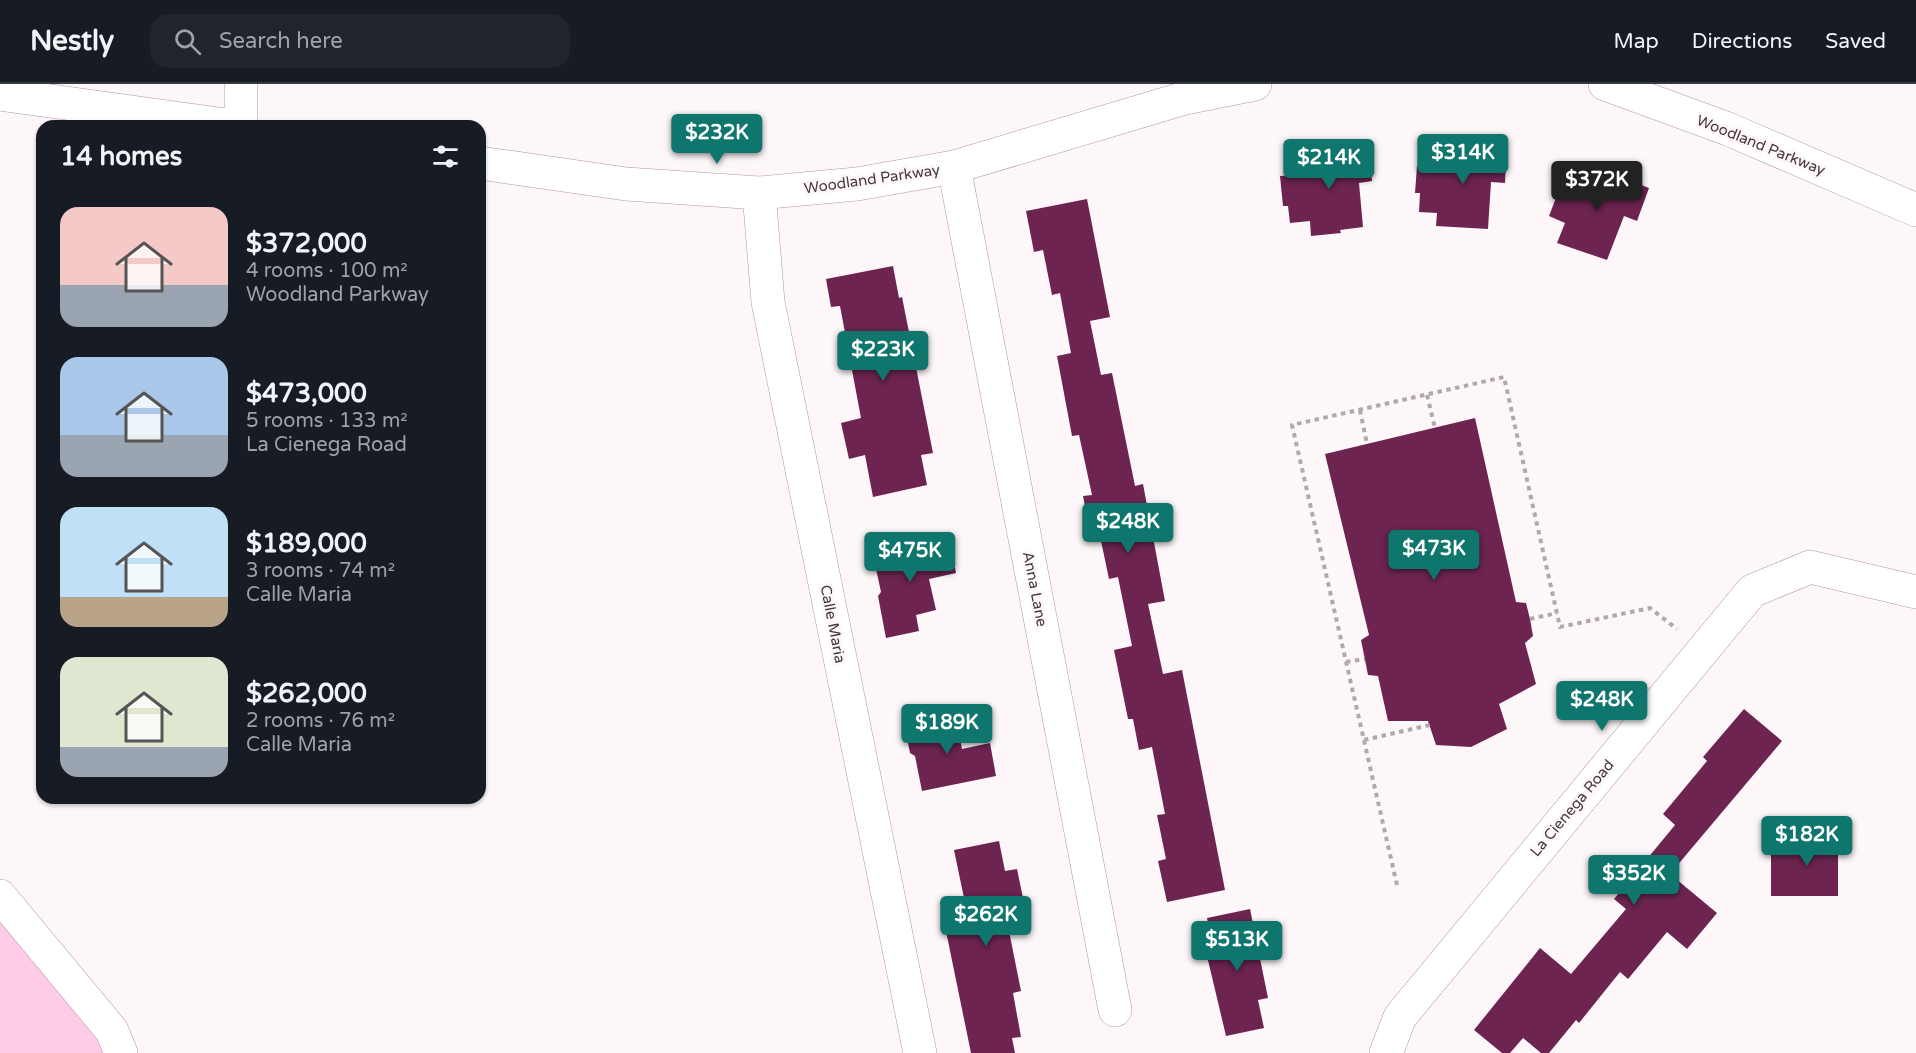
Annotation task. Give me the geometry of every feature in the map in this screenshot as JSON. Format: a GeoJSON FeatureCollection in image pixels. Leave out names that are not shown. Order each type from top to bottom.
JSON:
{"type":"FeatureCollection","features":[{"type":"Feature","properties":{"kind":"street"},"geometry":{"type":"LineString","coordinates":[[241,84],[241,120]]}},
{"type":"Feature","properties":{"kind":"street","name":"Woodland Parkway"},"geometry":{"type":"LineString","coordinates":[[486,164],[626,184],[759,193],[857,184],[954,167],[1185,98],[1255,84]]}},
{"type":"Feature","properties":{"kind":"street","name":"Woodland Parkway"},"geometry":{"type":"LineString","coordinates":[[1605,84],[1728,129],[1916,210]]}},
{"type":"Feature","properties":{"kind":"street"},"geometry":{"type":"LineString","coordinates":[[0,94],[189,120]]}},
{"type":"Feature","properties":{"kind":"street","name":"Anna Lane"},"geometry":{"type":"LineString","coordinates":[[954,167],[1115,1010]]}},
{"type":"Feature","properties":{"kind":"street","name":"Calle Maria"},"geometry":{"type":"LineString","coordinates":[[759,193],[768,302],[920,1053]]}},
{"type":"Feature","properties":{"kind":"street","name":"La Cienega Road"},"geometry":{"type":"LineString","coordinates":[[1386,1053],[1400,1017],[1752,591],[1810,567],[1916,592]]}},
{"type":"Feature","properties":{"kind":"street"},"geometry":{"type":"LineString","coordinates":[[0,896],[112,1030],[121,1053]]}},
{"type":"Feature","properties":{"kind":"path"},"geometry":{"type":"LineString","coordinates":[[1397,885],[1292,425],[1504,377],[1560,627],[1650,608],[1677,629]]}},
{"type":"Feature","properties":{"kind":"path"},"geometry":{"type":"LineString","coordinates":[[1427,395],[1435,428]]}},
{"type":"Feature","properties":{"kind":"path"},"geometry":{"type":"LineString","coordinates":[[1360,410],[1367,444]]}},
{"type":"Feature","properties":{"kind":"path"},"geometry":{"type":"LineString","coordinates":[[1530,619],[1557,613]]}},
{"type":"Feature","properties":{"kind":"path"},"geometry":{"type":"LineString","coordinates":[[1346,662],[1365,659]]}},
{"type":"Feature","properties":{"kind":"path"},"geometry":{"type":"LineString","coordinates":[[1364,740],[1430,725]]}},
{"type":"Feature","properties":{"kind":"shaded area"},"geometry":{"type":"Polygon","coordinates":[[[0,894],[122,1053],[0,1053],[0,894]]]}},
{"type":"Feature","properties":{"kind":"building"},"geometry":{"type":"Polygon","coordinates":[[[1453,139],[1507,144],[1505,183],[1491,182],[1488,229],[1436,226],[1437,213],[1419,212],[1420,193],[1415,193],[1417,166],[1452,168],[1453,139]]]}},
{"type":"Feature","properties":{"kind":"building"},"geometry":{"type":"Polygon","coordinates":[[[1351,143],[1351,148],[1369,146],[1372,181],[1359,183],[1363,227],[1340,230],[1341,233],[1311,236],[1310,221],[1290,223],[1288,206],[1283,206],[1280,176],[1316,173],[1313,147],[1351,143]]]}},
{"type":"Feature","properties":{"kind":"building"},"geometry":{"type":"Polygon","coordinates":[[[1600,165],[1633,178],[1631,181],[1649,188],[1637,221],[1624,216],[1607,260],[1557,243],[1565,223],[1549,216],[1562,182],[1590,193],[1600,165]]]}},
{"type":"Feature","properties":{"kind":"building"},"geometry":{"type":"Polygon","coordinates":[[[1087,199],[1110,317],[1090,321],[1101,375],[1112,373],[1135,486],[1143,484],[1165,601],[1148,604],[1163,674],[1182,670],[1225,890],[1167,902],[1158,861],[1166,859],[1157,815],[1165,814],[1152,747],[1139,750],[1133,719],[1128,719],[1114,650],[1132,646],[1118,577],[1109,579],[1100,536],[1091,537],[1083,496],[1092,495],[1079,435],[1072,436],[1057,356],[1071,353],[1060,293],[1052,295],[1043,250],[1034,252],[1026,211],[1087,199]]]}},
{"type":"Feature","properties":{"kind":"building"},"geometry":{"type":"Polygon","coordinates":[[[893,266],[899,298],[902,297],[933,453],[921,455],[927,485],[873,497],[865,455],[849,459],[841,423],[861,418],[840,306],[831,307],[826,279],[893,266]]]}},
{"type":"Feature","properties":{"kind":"building"},"geometry":{"type":"Polygon","coordinates":[[[1475,418],[1516,602],[1526,603],[1530,619],[1533,636],[1525,643],[1536,684],[1499,704],[1507,729],[1471,747],[1436,745],[1428,721],[1388,721],[1378,676],[1368,675],[1361,640],[1369,635],[1325,454],[1475,418]]]}},
{"type":"Feature","properties":{"kind":"building"},"geometry":{"type":"Polygon","coordinates":[[[949,537],[956,573],[929,579],[936,610],[916,615],[919,631],[886,638],[878,596],[881,592],[873,555],[949,537]]]}},
{"type":"Feature","properties":{"kind":"building"},"geometry":{"type":"Polygon","coordinates":[[[1744,709],[1782,741],[1670,874],[1717,913],[1687,949],[1667,932],[1628,979],[1620,972],[1579,1023],[1576,1020],[1549,1053],[1541,1053],[1523,1038],[1510,1053],[1502,1053],[1474,1030],[1540,948],[1571,974],[1626,909],[1614,899],[1675,825],[1663,814],[1707,761],[1703,757],[1744,709]]]}},
{"type":"Feature","properties":{"kind":"building"},"geometry":{"type":"Polygon","coordinates":[[[956,717],[962,749],[990,743],[996,776],[922,791],[915,756],[910,753],[905,727],[956,717]]]}},
{"type":"Feature","properties":{"kind":"building"},"geometry":{"type":"Polygon","coordinates":[[[1838,830],[1838,896],[1771,896],[1771,846],[1806,846],[1806,831],[1838,830]]]}},
{"type":"Feature","properties":{"kind":"building"},"geometry":{"type":"Polygon","coordinates":[[[999,841],[1005,871],[1017,869],[1027,917],[1007,921],[1021,991],[1013,993],[1021,1037],[1012,1038],[1015,1053],[971,1053],[940,902],[964,898],[954,850],[999,841]]]}},
{"type":"Feature","properties":{"kind":"building"},"geometry":{"type":"Polygon","coordinates":[[[1250,909],[1268,998],[1258,1000],[1264,1028],[1226,1036],[1207,956],[1214,954],[1207,918],[1250,909]]]}}]}
